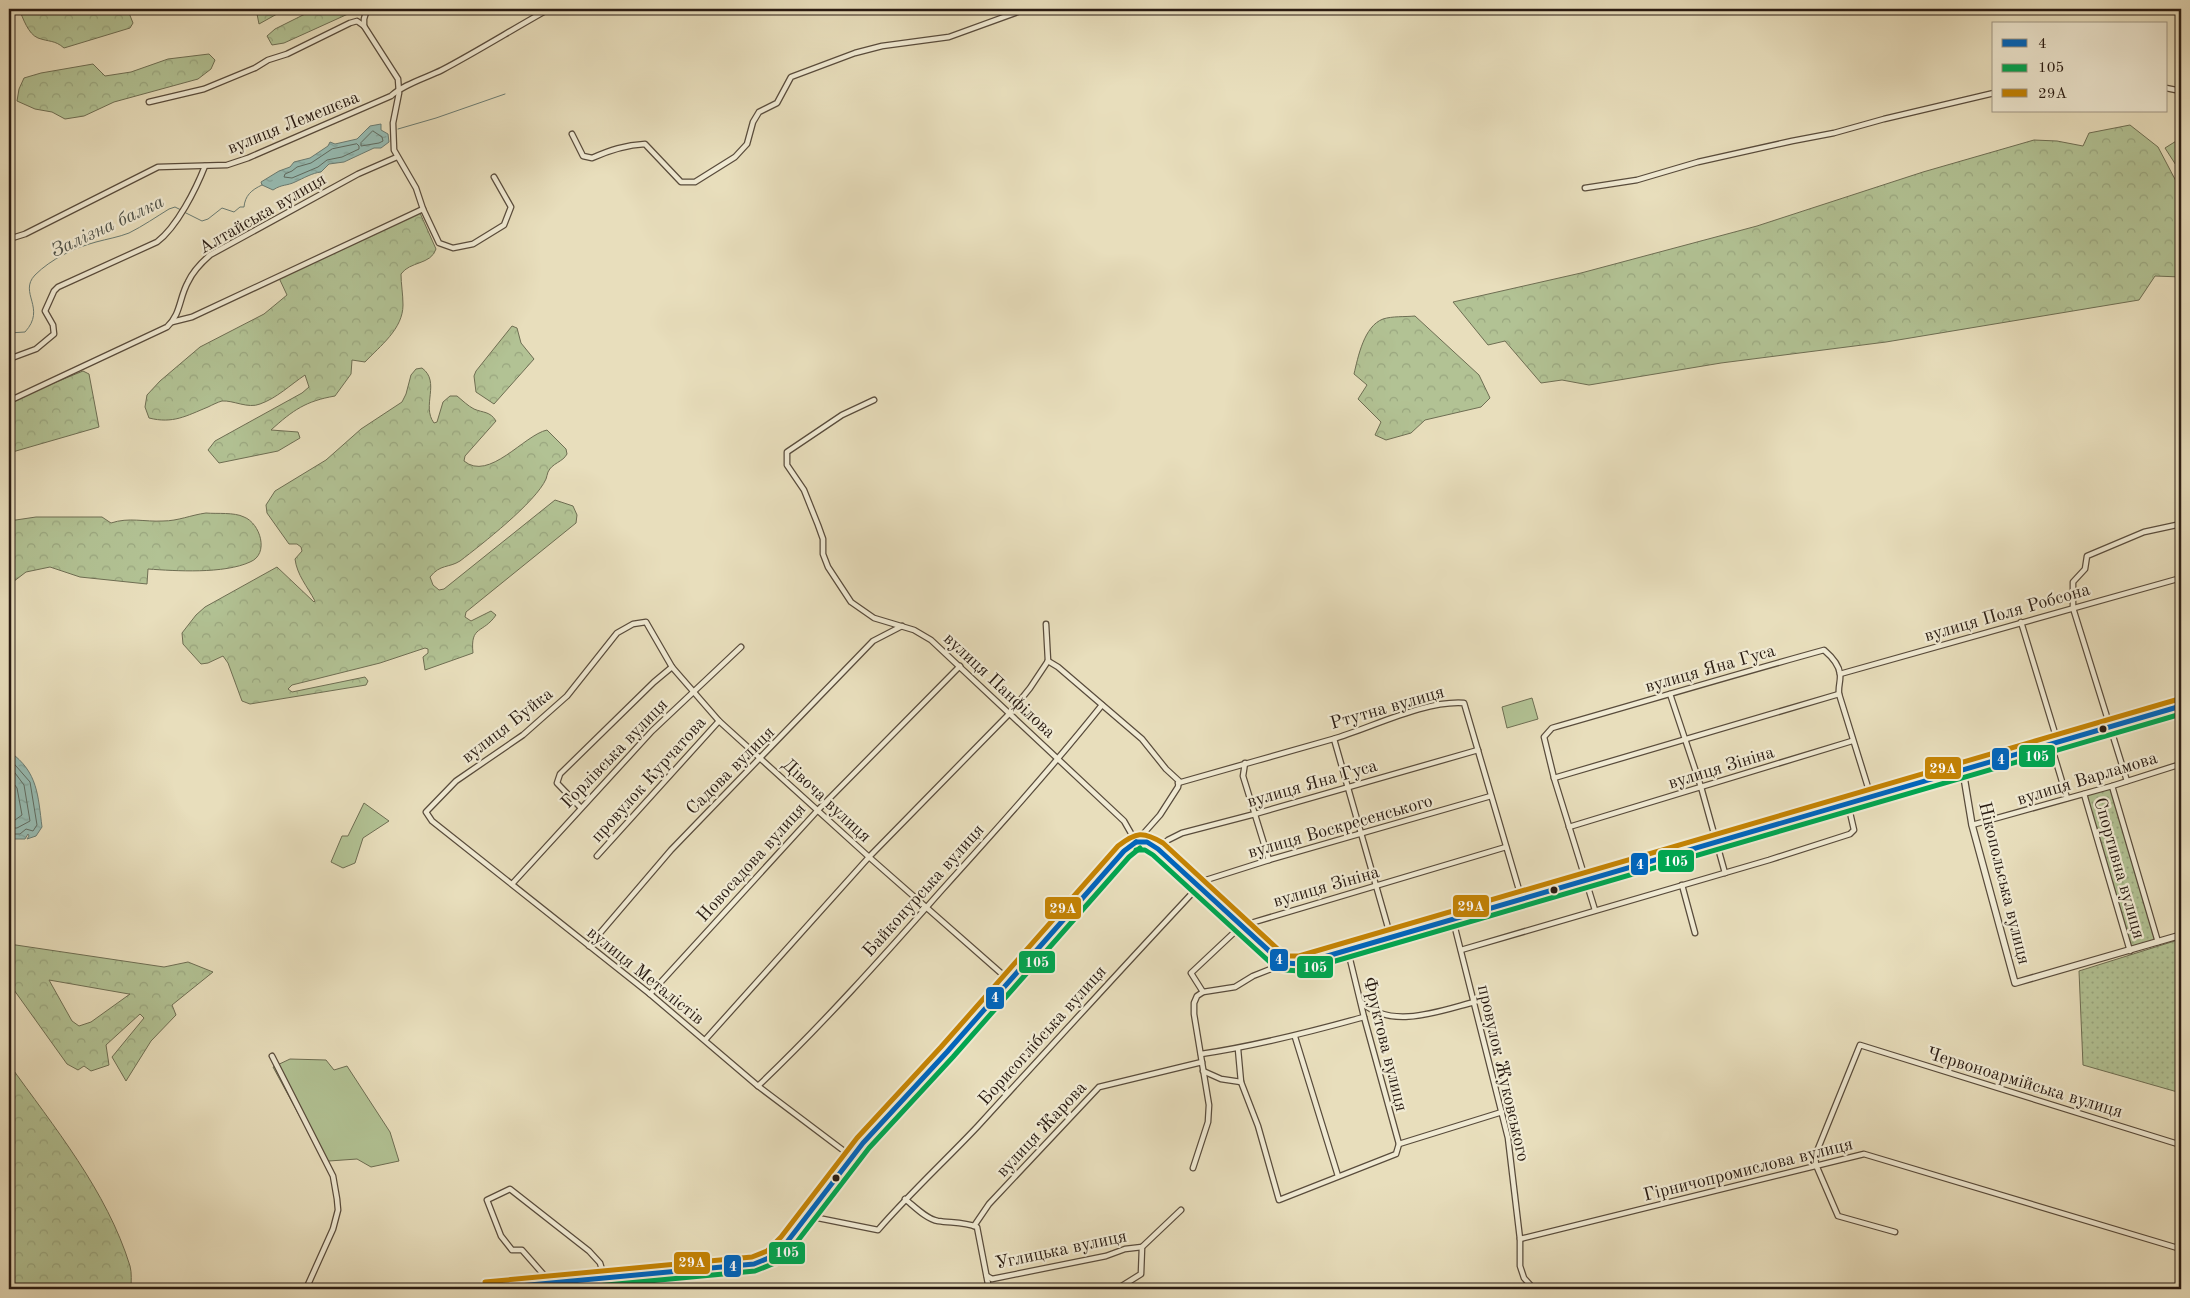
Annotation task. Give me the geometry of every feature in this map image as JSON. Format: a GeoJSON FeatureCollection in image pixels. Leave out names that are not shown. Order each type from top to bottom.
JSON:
{"type":"FeatureCollection","features":[{"type":"Feature","properties":{"kind":"main road"},"geometry":{"type":"LineString","coordinates":[[486,1289],[605,1279],[763,1262],[780,1250],[852,1158],[1124,851],[1139,841],[1158,849],[1272,954],[1286,963],[1300,964],[2181,706]]}},
{"type":"Feature","properties":{"kind":"street"},"geometry":{"type":"LineString","coordinates":[[364,26],[367,9]]}},
{"type":"Feature","properties":{"kind":"street","name":"вулиця Лемешєва"},"geometry":{"type":"LineString","coordinates":[[9,239],[25,234],[158,167],[205,166],[238,162],[391,96],[399,89],[456,63],[549,9]]}},
{"type":"Feature","properties":{"kind":"street"},"geometry":{"type":"LineString","coordinates":[[572,134],[583,156],[592,158],[628,145],[645,144],[681,182],[695,182],[736,157],[747,144],[753,122],[759,112],[777,103],[791,77],[855,53],[882,46],[949,37],[1026,9]]}},
{"type":"Feature","properties":{"kind":"street"},"geometry":{"type":"LineString","coordinates":[[149,102],[204,89],[255,68],[268,60],[287,54],[357,21],[364,26],[398,80],[399,89],[393,123],[393,139],[397,157],[416,188],[423,209],[439,243],[453,248],[473,244],[504,224],[511,207],[494,177]]}},
{"type":"Feature","properties":{"kind":"street"},"geometry":{"type":"LineString","coordinates":[[2168,88],[2181,91]]}},
{"type":"Feature","properties":{"kind":"street"},"geometry":{"type":"LineString","coordinates":[[1585,188],[1637,180],[1698,162],[1834,133],[1992,93]]}},
{"type":"Feature","properties":{"kind":"street","name":"Алтайська вулиця"},"geometry":{"type":"LineString","coordinates":[[172,322],[178,315],[188,282],[200,264],[210,255],[358,174],[397,157]]}},
{"type":"Feature","properties":{"kind":"street"},"geometry":{"type":"LineString","coordinates":[[9,360],[36,348],[54,334],[53,325],[45,311],[54,291],[58,287],[157,242],[167,234],[196,189],[205,166]]}},
{"type":"Feature","properties":{"kind":"street"},"geometry":{"type":"LineString","coordinates":[[9,401],[159,332],[172,322],[192,317],[423,209]]}},
{"type":"Feature","properties":{"kind":"street","name":"вулиця Панфілова"},"geometry":{"type":"LineString","coordinates":[[874,400],[842,415],[787,452],[787,465],[804,490],[823,539],[823,554],[828,567],[851,602],[874,618],[902,626],[931,640],[1124,821],[1139,841]]}},
{"type":"Feature","properties":{"kind":"street","name":"Спортивна вулиця"},"geometry":{"type":"LineString","coordinates":[[2127,781],[2073,608],[2073,582],[2085,569],[2087,556],[2144,532],[2181,524]]}},
{"type":"Feature","properties":{"kind":"street","name":"вулиця Поля Робсона"},"geometry":{"type":"LineString","coordinates":[[1840,674],[2181,578]]}},
{"type":"Feature","properties":{"kind":"street","name":"Дівоча вулиця"},"geometry":{"type":"LineString","coordinates":[[646,622],[672,667],[719,721],[926,908],[1010,980]]}},
{"type":"Feature","properties":{"kind":"street","name":"вулиця Буйка"},"geometry":{"type":"LineString","coordinates":[[426,812],[456,782],[523,734],[567,696],[617,633],[633,624],[646,622]]}},
{"type":"Feature","properties":{"kind":"street","name":"Спортивна вулиця"},"geometry":{"type":"LineString","coordinates":[[2021,622],[2055,744],[2067,798]]}},
{"type":"Feature","properties":{"kind":"street"},"geometry":{"type":"LineString","coordinates":[[705,1040],[869,857],[1009,714],[1030,688],[1048,661],[1046,624]]}},
{"type":"Feature","properties":{"kind":"street","name":"Садова вулиця"},"geometry":{"type":"LineString","coordinates":[[589,946],[671,850],[873,642],[902,626]]}},
{"type":"Feature","properties":{"kind":"street","name":"Горлівська вулиця"},"geometry":{"type":"LineString","coordinates":[[513,883],[580,807],[652,731],[741,647]]}},
{"type":"Feature","properties":{"kind":"street","name":"вулиця Яна Гуса"},"geometry":{"type":"LineString","coordinates":[[1554,778],[1544,737],[1552,728],[1706,682],[1824,650],[1834,658],[1840,674]]}},
{"type":"Feature","properties":{"kind":"street"},"geometry":{"type":"LineString","coordinates":[[1048,661],[1058,667],[1142,739],[1178,782],[1160,815],[1139,841]]}},
{"type":"Feature","properties":{"kind":"street","name":"Новосадова вулиця"},"geometry":{"type":"LineString","coordinates":[[650,994],[817,810],[960,666]]}},
{"type":"Feature","properties":{"kind":"street"},"geometry":{"type":"LineString","coordinates":[[580,807],[557,783],[560,774],[672,667]]}},
{"type":"Feature","properties":{"kind":"street"},"geometry":{"type":"LineString","coordinates":[[1840,674],[1837,686],[1839,694],[1852,741],[1871,797]]}},
{"type":"Feature","properties":{"kind":"street"},"geometry":{"type":"LineString","coordinates":[[1670,694],[1701,787],[1726,873]]}},
{"type":"Feature","properties":{"kind":"street"},"geometry":{"type":"LineString","coordinates":[[1595,910],[1554,778],[1839,694]]}},
{"type":"Feature","properties":{"kind":"street","name":"Ртутна вулиця"},"geometry":{"type":"LineString","coordinates":[[1178,782],[1334,739],[1411,712],[1452,702],[1464,703],[1522,900]]}},
{"type":"Feature","properties":{"kind":"street","name":"Байконурська вулиця"},"geometry":{"type":"LineString","coordinates":[[758,1086],[803,1043],[926,908],[1058,760],[1102,705]]}},
{"type":"Feature","properties":{"kind":"street","name":"провулок Курчатова"},"geometry":{"type":"LineString","coordinates":[[597,856],[719,721]]}},
{"type":"Feature","properties":{"kind":"street"},"geometry":{"type":"LineString","coordinates":[[1334,739],[1374,886],[1391,938]]}},
{"type":"Feature","properties":{"kind":"street","name":"вулиця Зініна"},"geometry":{"type":"LineString","coordinates":[[1569,828],[1852,741]]}},
{"type":"Feature","properties":{"kind":"street","name":"вулиця Яна Гуса"},"geometry":{"type":"LineString","coordinates":[[1158,849],[1168,840],[1182,833],[1478,750]]}},
{"type":"Feature","properties":{"kind":"street"},"geometry":{"type":"LineString","coordinates":[[1245,763],[1243,776],[1269,860]]}},
{"type":"Feature","properties":{"kind":"street","name":"вулиця Варламова"},"geometry":{"type":"LineString","coordinates":[[1972,825],[2112,786],[2181,764]]}},
{"type":"Feature","properties":{"kind":"street","name":"Нікопольська вулиця"},"geometry":{"type":"LineString","coordinates":[[1963,771],[1972,825],[2016,983],[2130,951]]}},
{"type":"Feature","properties":{"kind":"street","name":"Спортивна вулиця"},"geometry":{"type":"LineString","coordinates":[[2112,786],[2158,942]]}},
{"type":"Feature","properties":{"kind":"street","name":"Спортивна вулиця"},"geometry":{"type":"LineString","coordinates":[[2084,794],[2130,951]]}},
{"type":"Feature","properties":{"kind":"street","name":"вулиця Воскресенського"},"geometry":{"type":"LineString","coordinates":[[1198,886],[1206,880],[1269,860],[1491,796]]}},
{"type":"Feature","properties":{"kind":"street"},"geometry":{"type":"LineString","coordinates":[[1461,950],[1726,873],[1850,834],[1854,830],[1854,826],[1848,804]]}},
{"type":"Feature","properties":{"kind":"street","name":"вулиця Металістів"},"geometry":{"type":"LineString","coordinates":[[426,812],[432,821],[513,883],[650,994],[758,1086],[852,1158]]}},
{"type":"Feature","properties":{"kind":"street","name":"вулиця Зініна"},"geometry":{"type":"LineString","coordinates":[[1203,992],[1191,973],[1241,926],[1506,848]]}},
{"type":"Feature","properties":{"kind":"street","name":"Борисоглібська вулиця"},"geometry":{"type":"LineString","coordinates":[[808,1216],[878,1230],[905,1199],[941,1166],[1198,886]]}},
{"type":"Feature","properties":{"kind":"street"},"geometry":{"type":"LineString","coordinates":[[1682,886],[1695,933]]}},
{"type":"Feature","properties":{"kind":"street","name":"провулок Жуковського"},"geometry":{"type":"LineString","coordinates":[[1452,920],[1508,1138],[1520,1239],[1519,1259],[1522,1272],[1534,1289]]}},
{"type":"Feature","properties":{"kind":"street"},"geometry":{"type":"LineString","coordinates":[[2130,951],[2181,935]]}},
{"type":"Feature","properties":{"kind":"street","name":"Фруктова вулиця"},"geometry":{"type":"LineString","coordinates":[[1348,950],[1364,1017],[1399,1144]]}},
{"type":"Feature","properties":{"kind":"street"},"geometry":{"type":"LineString","coordinates":[[1193,1168],[1208,1122],[1209,1105],[1194,1003],[1197,996],[1203,992],[1235,987],[1253,976],[1286,963]]}},
{"type":"Feature","properties":{"kind":"street"},"geometry":{"type":"LineString","coordinates":[[1360,1001],[1370,1010],[1381,1015],[1420,1016],[1474,1002]]}},
{"type":"Feature","properties":{"kind":"street"},"geometry":{"type":"LineString","coordinates":[[1200,1054],[1238,1049],[1364,1017]]}},
{"type":"Feature","properties":{"kind":"street"},"geometry":{"type":"LineString","coordinates":[[1295,1036],[1338,1176]]}},
{"type":"Feature","properties":{"kind":"street","name":"Червоноармійська вулиця"},"geometry":{"type":"LineString","coordinates":[[1816,1165],[1815,1156],[1860,1045],[2181,1145]]}},
{"type":"Feature","properties":{"kind":"street"},"geometry":{"type":"LineString","coordinates":[[1238,1049],[1241,1082],[1258,1126],[1279,1200],[1396,1154],[1399,1144],[1502,1112]]}},
{"type":"Feature","properties":{"kind":"street"},"geometry":{"type":"LineString","coordinates":[[272,1056],[333,1176],[338,1199],[333,1229],[306,1289]]}},
{"type":"Feature","properties":{"kind":"street","name":"вулиця Жарова"},"geometry":{"type":"LineString","coordinates":[[976,1227],[989,1204],[1100,1087],[1202,1062]]}},
{"type":"Feature","properties":{"kind":"street"},"geometry":{"type":"LineString","coordinates":[[1203,1071],[1220,1079],[1241,1082]]}},
{"type":"Feature","properties":{"kind":"street","name":"Гірничопромислова вулиця"},"geometry":{"type":"LineString","coordinates":[[1520,1239],[1864,1154],[2181,1249]]}},
{"type":"Feature","properties":{"kind":"street"},"geometry":{"type":"LineString","coordinates":[[1816,1165],[1838,1216],[1895,1232]]}},
{"type":"Feature","properties":{"kind":"street"},"geometry":{"type":"LineString","coordinates":[[552,1284],[522,1250],[512,1250],[504,1240],[488,1208],[487,1200],[510,1189],[589,1251],[600,1263],[605,1279]]}},
{"type":"Feature","properties":{"kind":"street"},"geometry":{"type":"LineString","coordinates":[[905,1199],[936,1221],[965,1223],[976,1227]]}},
{"type":"Feature","properties":{"kind":"street","name":"Углицька вулиця"},"geometry":{"type":"LineString","coordinates":[[987,1276],[992,1279],[1106,1256],[1125,1249],[1142,1247],[1181,1210]]}},
{"type":"Feature","properties":{"kind":"street","name":"Углицька вулиця"},"geometry":{"type":"LineString","coordinates":[[976,1227],[989,1289]]}},
{"type":"Feature","properties":{"kind":"street","name":"Углицька вулиця"},"geometry":{"type":"LineString","coordinates":[[1117,1289],[1141,1274],[1142,1247]]}},
{"type":"Feature","properties":{"kind":"green space"},"geometry":{"type":"Polygon","coordinates":[[[19,9],[124,9],[129,13],[133,23],[130,28],[64,48],[55,42],[34,36],[26,25],[19,9]]]}},
{"type":"Feature","properties":{"kind":"green space"},"geometry":{"type":"Polygon","coordinates":[[[256,9],[286,9],[259,24],[256,9]]]}},
{"type":"Feature","properties":{"kind":"green space"},"geometry":{"type":"Polygon","coordinates":[[[315,9],[359,9],[284,43],[272,45],[267,36],[275,29],[315,9]]]}},
{"type":"Feature","properties":{"kind":"green space"},"geometry":{"type":"Polygon","coordinates":[[[209,54],[215,60],[211,69],[198,79],[114,102],[84,116],[65,119],[52,112],[35,109],[17,101],[19,89],[24,78],[41,73],[93,64],[105,76],[131,72],[168,59],[209,54]]]}},
{"type":"Feature","properties":{"kind":"green space"},"geometry":{"type":"Polygon","coordinates":[[[2130,125],[2158,147],[2177,183],[2181,222],[2181,277],[2155,276],[2139,300],[1886,342],[1721,363],[1589,385],[1562,380],[1541,383],[1505,341],[1488,345],[1453,302],[1581,273],[1757,226],[1923,172],[2034,140],[2057,141],[2083,146],[2089,133],[2130,125]]]}},
{"type":"Feature","properties":{"kind":"green space"},"geometry":{"type":"Polygon","coordinates":[[[2181,138],[2181,173],[2165,148],[2181,138]]]}},
{"type":"Feature","properties":{"kind":"green space"},"geometry":{"type":"Polygon","coordinates":[[[420,213],[436,249],[430,258],[410,267],[401,274],[403,305],[399,322],[390,336],[365,362],[352,360],[351,374],[335,396],[300,407],[271,430],[298,432],[300,438],[278,451],[219,463],[208,450],[215,441],[302,393],[309,387],[305,375],[278,395],[260,404],[251,406],[222,401],[172,420],[149,418],[145,407],[147,395],[160,381],[200,347],[264,314],[287,295],[279,278],[420,213]]]}},
{"type":"Feature","properties":{"kind":"green space"},"geometry":{"type":"Polygon","coordinates":[[[1415,316],[1479,375],[1490,398],[1481,407],[1425,420],[1411,433],[1386,440],[1375,435],[1381,422],[1358,399],[1367,385],[1354,374],[1363,343],[1376,323],[1387,318],[1415,316]]]}},
{"type":"Feature","properties":{"kind":"green space"},"geometry":{"type":"Polygon","coordinates":[[[512,326],[517,328],[521,343],[534,359],[494,404],[476,392],[474,376],[512,326]]]}},
{"type":"Feature","properties":{"kind":"green space"},"geometry":{"type":"Polygon","coordinates":[[[422,368],[430,380],[429,409],[434,423],[437,422],[443,402],[450,396],[457,396],[472,408],[491,415],[496,421],[465,456],[464,461],[474,466],[484,466],[495,462],[547,430],[566,449],[567,454],[550,469],[540,488],[507,523],[460,561],[437,570],[430,577],[433,585],[439,590],[444,589],[555,500],[573,506],[577,515],[576,523],[466,612],[465,617],[471,621],[491,611],[496,615],[473,638],[473,653],[425,670],[423,657],[428,653],[428,649],[425,648],[380,663],[292,685],[288,689],[292,692],[365,677],[368,681],[366,685],[250,704],[242,701],[228,663],[223,656],[201,664],[183,644],[182,633],[205,607],[277,567],[315,601],[296,565],[295,559],[302,551],[301,547],[297,544],[289,544],[267,513],[266,505],[275,491],[326,460],[361,429],[402,402],[411,375],[416,369],[422,368]]]}},
{"type":"Feature","properties":{"kind":"green space"},"geometry":{"type":"Polygon","coordinates":[[[83,371],[89,374],[99,427],[9,453],[9,405],[17,398],[83,371]]]}},
{"type":"Feature","properties":{"kind":"green space"},"geometry":{"type":"Polygon","coordinates":[[[206,513],[235,514],[250,520],[260,539],[260,552],[256,558],[239,566],[214,570],[148,569],[147,584],[80,577],[50,567],[26,572],[9,585],[9,521],[36,517],[102,517],[111,523],[130,520],[163,521],[206,513]]]}},
{"type":"Feature","properties":{"kind":"green space"},"geometry":{"type":"Polygon","coordinates":[[[1532,698],[1538,719],[1507,728],[1502,707],[1532,698]]]}},
{"type":"Feature","properties":{"kind":"green space"},"geometry":{"type":"Polygon","coordinates":[[[2112,788],[2155,941],[2131,949],[2086,795],[2112,788]]]}},
{"type":"Feature","properties":{"kind":"green space"},"geometry":{"type":"Polygon","coordinates":[[[364,803],[389,821],[363,838],[355,863],[343,868],[331,862],[342,836],[348,836],[364,803]]]}},
{"type":"Feature","properties":{"kind":"green space"},"geometry":{"type":"Polygon","coordinates":[[[2181,939],[2181,1093],[2083,1065],[2079,971],[2181,939]]]}},
{"type":"Feature","properties":{"kind":"green space"},"geometry":{"type":"Polygon","coordinates":[[[9,944],[164,967],[188,962],[213,972],[172,1005],[176,1015],[151,1041],[126,1081],[112,1057],[144,1018],[140,1014],[106,1045],[109,1065],[91,1071],[84,1066],[78,1070],[67,1064],[9,983],[9,944]],[[49,980],[72,1021],[79,1026],[91,1022],[130,994],[49,980]]]}},
{"type":"Feature","properties":{"kind":"green space"},"geometry":{"type":"Polygon","coordinates":[[[290,1059],[326,1060],[334,1070],[347,1066],[390,1132],[399,1161],[371,1167],[357,1159],[325,1163],[273,1067],[290,1059]]]}},
{"type":"Feature","properties":{"kind":"green space"},"geometry":{"type":"Polygon","coordinates":[[[9,1064],[78,1160],[108,1212],[130,1266],[131,1289],[9,1289],[9,1064]]]}},
{"type":"Feature","properties":{"kind":"water"},"geometry":{"type":"Polygon","coordinates":[[[381,124],[381,130],[388,134],[389,142],[381,148],[374,148],[344,162],[329,164],[321,172],[273,190],[262,185],[261,182],[279,171],[290,167],[294,162],[310,158],[328,146],[330,142],[335,144],[357,139],[370,126],[381,124]]]}},
{"type":"Feature","properties":{"kind":"water"},"geometry":{"type":"Polygon","coordinates":[[[10,752],[26,768],[38,795],[42,827],[36,836],[27,839],[28,834],[25,839],[9,839],[10,752]]]}},
{"type":"Feature","properties":{"kind":"waterway"},"geometry":{"type":"LineString","coordinates":[[398,129],[505,94]]}},
{"type":"Feature","properties":{"kind":"waterway","name":"Залізна балка"},"geometry":{"type":"LineString","coordinates":[[184,212],[202,221],[208,219],[222,208],[234,212],[240,207],[244,207],[249,194],[262,185]]}},
{"type":"Feature","properties":{"kind":"waterway","name":"Залізна балка"},"geometry":{"type":"LineString","coordinates":[[9,333],[25,332],[31,323],[33,308],[29,288],[35,275],[48,264],[79,247],[129,233],[169,209],[175,207],[181,210]]}},
{"type":"Feature","properties":{"kind":"transit line","name":"29A"},"geometry":{"type":"LineString","coordinates":[[485,1282],[752,1257],[767,1251],[781,1237],[857,1138],[941,1047],[1118,846],[1135,836],[1150,836],[1163,843],[1282,953],[1288,956],[1299,956],[2179,699]]}},
{"type":"Feature","properties":{"kind":"transit line","name":"4"},"geometry":{"type":"LineString","coordinates":[[1136,842],[1147,842],[1158,849],[1278,959],[1286,963],[1300,964],[2181,706]]}},
{"type":"Feature","properties":{"kind":"transit line","name":"105"},"geometry":{"type":"LineString","coordinates":[[1136,850],[1145,850],[1153,855],[1273,965],[1284,970],[1301,971],[2181,714]]}},
{"type":"Feature","properties":{"kind":"transit line","name":"4"},"geometry":{"type":"LineString","coordinates":[[486,1289],[754,1264],[771,1257],[787,1242],[863,1143],[947,1052],[1124,851],[1136,842]]}},
{"type":"Feature","properties":{"kind":"transit line","name":"105"},"geometry":{"type":"LineString","coordinates":[[564,1289],[755,1271],[775,1263],[793,1247],[869,1148],[953,1057],[1129,857],[1140,848]]}}]}
